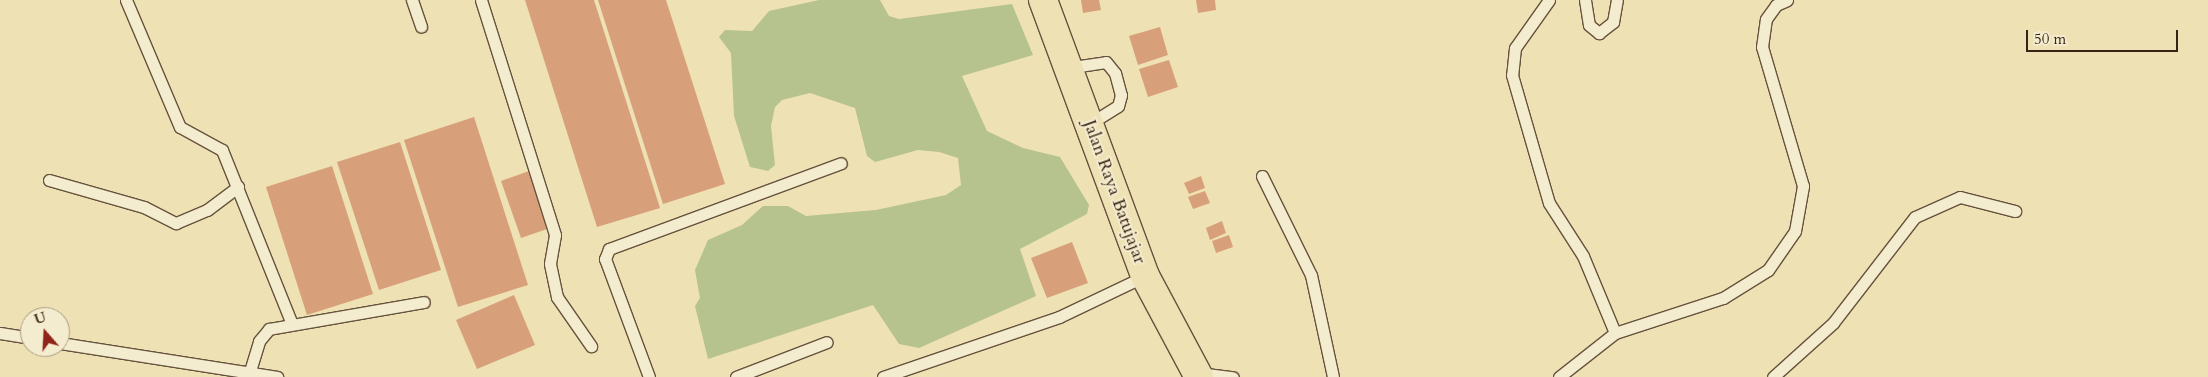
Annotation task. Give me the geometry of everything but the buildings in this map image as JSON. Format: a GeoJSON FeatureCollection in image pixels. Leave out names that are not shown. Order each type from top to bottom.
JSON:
{"type":"FeatureCollection","features":[{"type":"Feature","properties":{"kind":"highway","name":"Jalan Raya Batujajar"},"geometry":{"type":"LineString","coordinates":[[1043,0],[1066,68],[1090,124],[1145,276],[1197,375]]}},
{"type":"Feature","properties":{"kind":"lane"},"geometry":{"type":"LineString","coordinates":[[126,0],[173,116],[184,132],[215,143],[238,187],[291,322]]}},
{"type":"Feature","properties":{"kind":"lane"},"geometry":{"type":"LineString","coordinates":[[412,0],[421,26]]}},
{"type":"Feature","properties":{"kind":"lane"},"geometry":{"type":"LineString","coordinates":[[481,0],[555,235],[550,264],[557,297],[591,346]]}},
{"type":"Feature","properties":{"kind":"lane"},"geometry":{"type":"LineString","coordinates":[[1549,0],[1515,48],[1512,75],[1549,203],[1582,256],[1615,333]]}},
{"type":"Feature","properties":{"kind":"lane"},"geometry":{"type":"LineString","coordinates":[[1585,0],[1588,25],[1599,32],[1613,22],[1617,0]]}},
{"type":"Feature","properties":{"kind":"lane"},"geometry":{"type":"LineString","coordinates":[[1559,377],[1615,333],[1723,298],[1768,270],[1795,231],[1803,186],[1762,47],[1766,19],[1787,0]]}},
{"type":"Feature","properties":{"kind":"lane"},"geometry":{"type":"LineString","coordinates":[[1066,68],[1089,61],[1106,62],[1115,73],[1121,95],[1118,106],[1090,124]]}},
{"type":"Feature","properties":{"kind":"lane"},"geometry":{"type":"LineString","coordinates":[[649,377],[605,259],[609,249],[841,163]]}},
{"type":"Feature","properties":{"kind":"lane"},"geometry":{"type":"LineString","coordinates":[[1262,176],[1311,275],[1333,377]]}},
{"type":"Feature","properties":{"kind":"lane"},"geometry":{"type":"LineString","coordinates":[[49,180],[144,207],[176,222],[207,210],[238,187]]}},
{"type":"Feature","properties":{"kind":"lane"},"geometry":{"type":"LineString","coordinates":[[1773,377],[1833,324],[1915,217],[1960,197],[2015,211]]}},
{"type":"Feature","properties":{"kind":"lane"},"geometry":{"type":"LineString","coordinates":[[883,377],[1059,317],[1145,276]]}},
{"type":"Feature","properties":{"kind":"lane"},"geometry":{"type":"LineString","coordinates":[[250,371],[262,335],[291,322],[424,302]]}},
{"type":"Feature","properties":{"kind":"lane"},"geometry":{"type":"LineString","coordinates":[[0,333],[20,336]]}},
{"type":"Feature","properties":{"kind":"lane"},"geometry":{"type":"LineString","coordinates":[[736,377],[826,342]]}},
{"type":"Feature","properties":{"kind":"lane"},"geometry":{"type":"LineString","coordinates":[[70,345],[210,373],[250,371],[277,377]]}},
{"type":"Feature","properties":{"kind":"lane"},"geometry":{"type":"LineString","coordinates":[[1197,375],[1233,377]]}},
{"type":"Feature","properties":{"kind":"green space"},"geometry":{"type":"Polygon","coordinates":[[[819,0],[880,0],[889,16],[899,19],[1012,4],[1033,55],[962,76],[987,131],[1023,148],[1060,157],[1089,205],[1087,214],[1020,249],[1036,296],[919,348],[899,344],[873,305],[708,359],[695,306],[700,298],[695,270],[708,240],[742,225],[763,206],[788,206],[806,216],[876,210],[946,195],[961,185],[958,158],[939,152],[918,150],[875,162],[867,156],[855,108],[810,93],[782,100],[775,107],[771,126],[775,165],[768,171],[750,167],[734,116],[731,53],[719,37],[725,30],[752,31],[769,11],[819,0]]]}}]}
